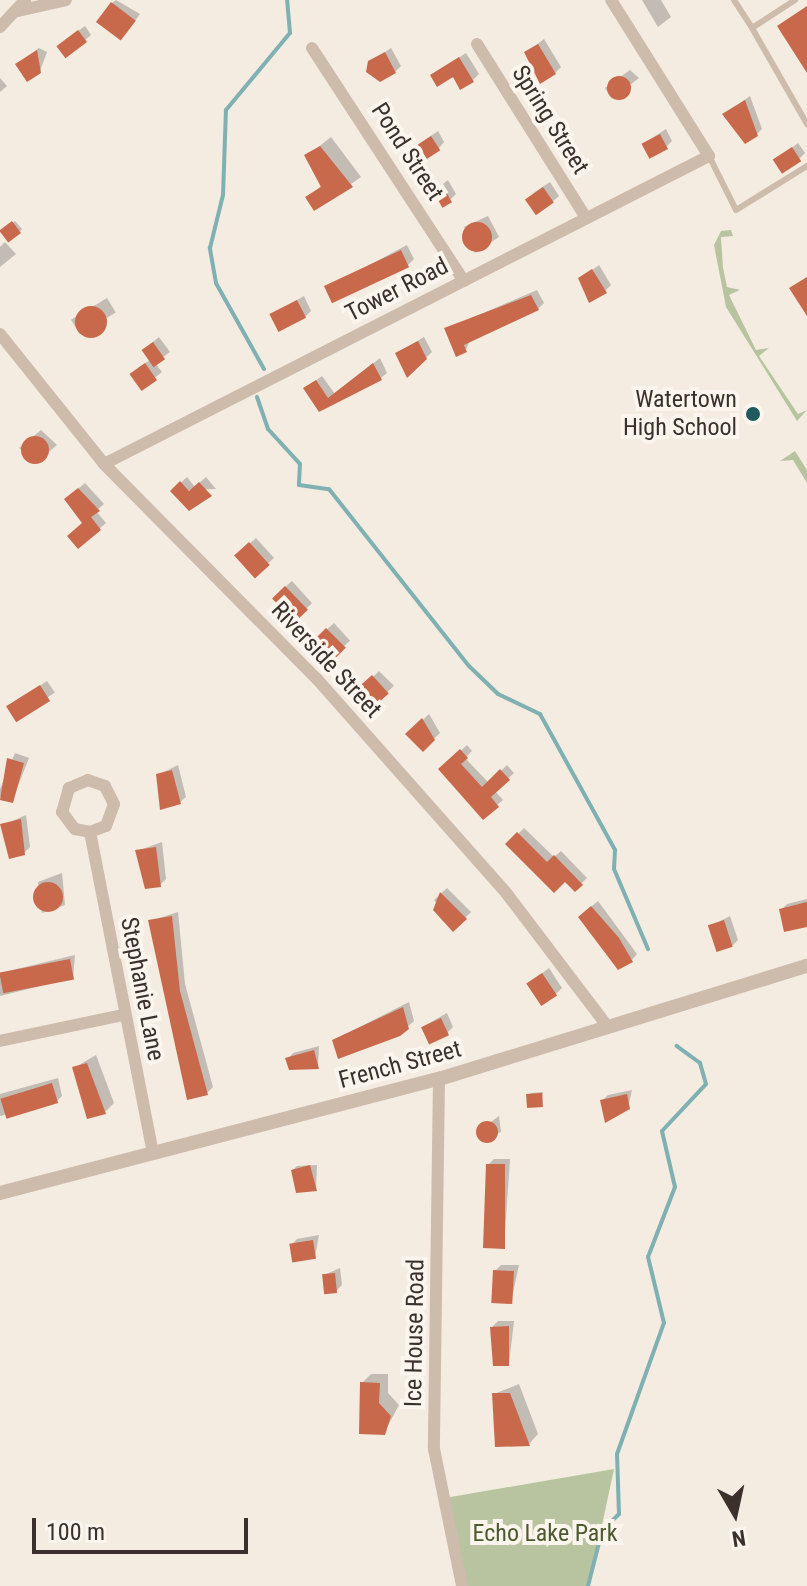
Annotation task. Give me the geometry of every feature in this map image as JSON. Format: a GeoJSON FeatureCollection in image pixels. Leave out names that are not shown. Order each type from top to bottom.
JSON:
{"type":"FeatureCollection","features":[{"type":"Feature","properties":{"kind":"street"},"geometry":{"type":"LineString","coordinates":[[0,27],[21,5],[66,0]]}},
{"type":"Feature","properties":{"kind":"street"},"geometry":{"type":"LineString","coordinates":[[611,0],[709,156]]}},
{"type":"Feature","properties":{"kind":"street","name":"Spring Street"},"geometry":{"type":"LineString","coordinates":[[477,44],[586,218]]}},
{"type":"Feature","properties":{"kind":"street","name":"Pond Street"},"geometry":{"type":"LineString","coordinates":[[312,48],[464,281]]}},
{"type":"Feature","properties":{"kind":"street","name":"Tower Road"},"geometry":{"type":"LineString","coordinates":[[104,464],[709,156]]}},
{"type":"Feature","properties":{"kind":"street","name":"Riverside Street"},"geometry":{"type":"LineString","coordinates":[[0,334],[104,464],[328,691],[527,918],[608,1027]]}},
{"type":"Feature","properties":{"kind":"street"},"geometry":{"type":"LineString","coordinates":[[88,780],[105,786],[114,804],[106,826],[90,832],[75,829],[62,812],[69,788],[88,780]]}},
{"type":"Feature","properties":{"kind":"street","name":"Stephanie Lane"},"geometry":{"type":"LineString","coordinates":[[90,832],[122,1015],[153,1154]]}},
{"type":"Feature","properties":{"kind":"street","name":"French Street"},"geometry":{"type":"LineString","coordinates":[[0,1193],[439,1079],[807,966]]}},
{"type":"Feature","properties":{"kind":"street"},"geometry":{"type":"LineString","coordinates":[[0,1041],[122,1015]]}},
{"type":"Feature","properties":{"kind":"street","name":"Ice House Road"},"geometry":{"type":"LineString","coordinates":[[439,1079],[434,1449],[462,1586]]}},
{"type":"Feature","properties":{"kind":"lane"},"geometry":{"type":"LineString","coordinates":[[734,0],[807,124]]}},
{"type":"Feature","properties":{"kind":"lane"},"geometry":{"type":"LineString","coordinates":[[752,28],[795,0]]}},
{"type":"Feature","properties":{"kind":"lane"},"geometry":{"type":"LineString","coordinates":[[709,156],[736,210],[807,166]]}},
{"type":"Feature","properties":{"kind":"green space"},"geometry":{"type":"Polygon","coordinates":[[[731,230],[733,236],[721,237],[723,268],[727,287],[740,290],[729,295],[756,350],[769,348],[759,356],[798,414],[807,410],[797,421],[726,307],[714,245],[721,231],[731,230]]]}},
{"type":"Feature","properties":{"kind":"green space"},"geometry":{"type":"Polygon","coordinates":[[[795,451],[807,470],[807,483],[793,460],[780,461],[795,451]]]}},
{"type":"Feature","properties":{"kind":"green space","name":"Echo Lake Park"},"geometry":{"type":"Polygon","coordinates":[[[614,1469],[589,1586],[462,1586],[439,1499],[614,1469]]]}},
{"type":"Feature","properties":{"kind":"building"},"geometry":{"type":"Polygon","coordinates":[[[111,2],[136,21],[121,41],[96,22],[111,2]]]}},
{"type":"Feature","properties":{"kind":"building"},"geometry":{"type":"Polygon","coordinates":[[[807,6],[807,73],[777,26],[807,6]]]}},
{"type":"Feature","properties":{"kind":"building"},"geometry":{"type":"Polygon","coordinates":[[[78,30],[87,42],[65,58],[56,46],[78,30]]]}},
{"type":"Feature","properties":{"kind":"building"},"geometry":{"type":"Polygon","coordinates":[[[538,44],[556,74],[540,84],[524,52],[538,44]]]}},
{"type":"Feature","properties":{"kind":"building"},"geometry":{"type":"Polygon","coordinates":[[[37,50],[41,73],[27,82],[15,64],[37,50]]]}},
{"type":"Feature","properties":{"kind":"building"},"geometry":{"type":"Polygon","coordinates":[[[385,52],[396,73],[380,82],[366,72],[368,61],[385,52]]]}},
{"type":"Feature","properties":{"kind":"building"},"geometry":{"type":"Polygon","coordinates":[[[459,57],[474,82],[460,90],[453,77],[437,87],[430,75],[459,57]]]}},
{"type":"Feature","properties":{"kind":"building"},"geometry":{"type":"Polygon","coordinates":[[[619,76],[628,79],[631,88],[628,97],[619,100],[610,97],[607,88],[610,79],[619,76]]]}},
{"type":"Feature","properties":{"kind":"building"},"geometry":{"type":"Polygon","coordinates":[[[745,100],[758,136],[745,144],[722,114],[745,100]]]}},
{"type":"Feature","properties":{"kind":"building"},"geometry":{"type":"Polygon","coordinates":[[[660,134],[668,149],[649,159],[641,144],[660,134]]]}},
{"type":"Feature","properties":{"kind":"building"},"geometry":{"type":"Polygon","coordinates":[[[431,136],[440,150],[427,159],[418,145],[431,136]]]}},
{"type":"Feature","properties":{"kind":"building"},"geometry":{"type":"Polygon","coordinates":[[[320,146],[353,187],[314,211],[305,197],[321,187],[304,155],[320,146]]]}},
{"type":"Feature","properties":{"kind":"building"},"geometry":{"type":"Polygon","coordinates":[[[792,147],[801,161],[782,174],[773,160],[792,147]]]}},
{"type":"Feature","properties":{"kind":"building"},"geometry":{"type":"Polygon","coordinates":[[[442,185],[452,202],[442,208],[432,191],[442,185]]]}},
{"type":"Feature","properties":{"kind":"building"},"geometry":{"type":"Polygon","coordinates":[[[543,187],[554,203],[536,215],[525,200],[543,187]]]}},
{"type":"Feature","properties":{"kind":"building"},"geometry":{"type":"Polygon","coordinates":[[[12,221],[21,233],[8,243],[0,230],[12,221]]]}},
{"type":"Feature","properties":{"kind":"building"},"geometry":{"type":"Polygon","coordinates":[[[477,222],[488,226],[492,237],[488,248],[477,252],[466,248],[462,237],[466,226],[477,222]]]}},
{"type":"Feature","properties":{"kind":"building"},"geometry":{"type":"Polygon","coordinates":[[[401,250],[409,267],[332,303],[324,286],[401,250]]]}},
{"type":"Feature","properties":{"kind":"building"},"geometry":{"type":"Polygon","coordinates":[[[592,269],[607,293],[589,303],[578,278],[592,269]]]}},
{"type":"Feature","properties":{"kind":"building"},"geometry":{"type":"Polygon","coordinates":[[[807,277],[807,316],[789,288],[807,277]]]}},
{"type":"Feature","properties":{"kind":"building"},"geometry":{"type":"Polygon","coordinates":[[[531,295],[539,310],[464,345],[467,352],[456,357],[444,328],[531,295]]]}},
{"type":"Feature","properties":{"kind":"building"},"geometry":{"type":"Polygon","coordinates":[[[297,300],[306,318],[278,332],[269,314],[297,300]]]}},
{"type":"Feature","properties":{"kind":"building"},"geometry":{"type":"Polygon","coordinates":[[[91,306],[102,311],[107,322],[102,333],[91,338],[80,333],[75,322],[80,311],[91,306]]]}},
{"type":"Feature","properties":{"kind":"building"},"geometry":{"type":"Polygon","coordinates":[[[418,341],[427,359],[407,378],[395,353],[418,341]]]}},
{"type":"Feature","properties":{"kind":"building"},"geometry":{"type":"Polygon","coordinates":[[[153,342],[165,359],[154,367],[142,350],[153,342]]]}},
{"type":"Feature","properties":{"kind":"building"},"geometry":{"type":"Polygon","coordinates":[[[145,363],[157,380],[141,391],[129,374],[145,363]]]}},
{"type":"Feature","properties":{"kind":"building"},"geometry":{"type":"Polygon","coordinates":[[[373,363],[382,380],[319,412],[303,388],[316,380],[328,398],[373,363]]]}},
{"type":"Feature","properties":{"kind":"building"},"geometry":{"type":"Polygon","coordinates":[[[35,436],[45,440],[49,450],[45,460],[35,464],[25,460],[21,450],[25,440],[35,436]]]}},
{"type":"Feature","properties":{"kind":"building"},"geometry":{"type":"Polygon","coordinates":[[[180,481],[189,491],[199,482],[212,496],[189,511],[170,491],[180,481]]]}},
{"type":"Feature","properties":{"kind":"building"},"geometry":{"type":"Polygon","coordinates":[[[78,488],[100,511],[91,517],[101,530],[78,549],[67,536],[82,523],[64,499],[78,488]]]}},
{"type":"Feature","properties":{"kind":"building"},"geometry":{"type":"Polygon","coordinates":[[[249,542],[270,565],[255,578],[234,555],[249,542]]]}},
{"type":"Feature","properties":{"kind":"building"},"geometry":{"type":"Polygon","coordinates":[[[285,586],[308,610],[295,622],[272,599],[285,586]]]}},
{"type":"Feature","properties":{"kind":"building"},"geometry":{"type":"Polygon","coordinates":[[[326,628],[346,648],[333,661],[313,641],[326,628]]]}},
{"type":"Feature","properties":{"kind":"building"},"geometry":{"type":"Polygon","coordinates":[[[372,675],[389,694],[375,706],[359,687],[372,675]]]}},
{"type":"Feature","properties":{"kind":"building"},"geometry":{"type":"Polygon","coordinates":[[[40,685],[50,701],[16,722],[6,706],[40,685]]]}},
{"type":"Feature","properties":{"kind":"building"},"geometry":{"type":"Polygon","coordinates":[[[422,718],[435,740],[423,752],[405,734],[422,718]]]}},
{"type":"Feature","properties":{"kind":"building"},"geometry":{"type":"Polygon","coordinates":[[[460,749],[468,758],[461,764],[482,787],[500,769],[510,780],[491,797],[499,807],[483,820],[438,769],[460,749]]]}},
{"type":"Feature","properties":{"kind":"building"},"geometry":{"type":"Polygon","coordinates":[[[7,758],[24,763],[13,803],[0,800],[7,758]]]}},
{"type":"Feature","properties":{"kind":"building"},"geometry":{"type":"Polygon","coordinates":[[[172,770],[181,804],[160,810],[156,774],[172,770]]]}},
{"type":"Feature","properties":{"kind":"building"},"geometry":{"type":"Polygon","coordinates":[[[21,819],[25,855],[9,859],[0,824],[21,819]]]}},
{"type":"Feature","properties":{"kind":"building"},"geometry":{"type":"Polygon","coordinates":[[[517,832],[547,862],[554,855],[583,885],[575,892],[565,882],[554,893],[505,844],[517,832]]]}},
{"type":"Feature","properties":{"kind":"building"},"geometry":{"type":"Polygon","coordinates":[[[156,847],[161,887],[145,889],[135,850],[156,847]]]}},
{"type":"Feature","properties":{"kind":"building"},"geometry":{"type":"Polygon","coordinates":[[[48,882],[59,886],[63,897],[59,908],[48,912],[37,908],[33,897],[37,886],[48,882]]]}},
{"type":"Feature","properties":{"kind":"building"},"geometry":{"type":"Polygon","coordinates":[[[440,892],[467,919],[453,932],[433,910],[440,892]]]}},
{"type":"Feature","properties":{"kind":"building"},"geometry":{"type":"Polygon","coordinates":[[[807,902],[807,927],[784,932],[779,909],[807,902]]]}},
{"type":"Feature","properties":{"kind":"building"},"geometry":{"type":"Polygon","coordinates":[[[591,906],[619,938],[633,962],[618,970],[578,917],[591,906]]]}},
{"type":"Feature","properties":{"kind":"building"},"geometry":{"type":"Polygon","coordinates":[[[172,916],[180,991],[208,1095],[187,1100],[148,920],[172,916]]]}},
{"type":"Feature","properties":{"kind":"building"},"geometry":{"type":"Polygon","coordinates":[[[724,920],[733,947],[716,952],[708,925],[724,920]]]}},
{"type":"Feature","properties":{"kind":"building"},"geometry":{"type":"Polygon","coordinates":[[[70,959],[74,980],[3,993],[0,973],[70,959]]]}},
{"type":"Feature","properties":{"kind":"building"},"geometry":{"type":"Polygon","coordinates":[[[542,973],[557,995],[541,1006],[526,984],[542,973]]]}},
{"type":"Feature","properties":{"kind":"building"},"geometry":{"type":"Polygon","coordinates":[[[403,1007],[409,1029],[400,1036],[338,1059],[332,1040],[403,1007]]]}},
{"type":"Feature","properties":{"kind":"building"},"geometry":{"type":"Polygon","coordinates":[[[441,1018],[449,1035],[429,1045],[421,1027],[441,1018]]]}},
{"type":"Feature","properties":{"kind":"building"},"geometry":{"type":"Polygon","coordinates":[[[314,1050],[319,1069],[289,1070],[285,1058],[314,1050]]]}},
{"type":"Feature","properties":{"kind":"building"},"geometry":{"type":"Polygon","coordinates":[[[87,1063],[106,1114],[87,1119],[72,1067],[87,1063]]]}},
{"type":"Feature","properties":{"kind":"building"},"geometry":{"type":"Polygon","coordinates":[[[52,1083],[58,1103],[6,1119],[0,1099],[52,1083]]]}},
{"type":"Feature","properties":{"kind":"building"},"geometry":{"type":"Polygon","coordinates":[[[542,1093],[543,1107],[527,1108],[526,1094],[542,1093]]]}},
{"type":"Feature","properties":{"kind":"building"},"geometry":{"type":"Polygon","coordinates":[[[627,1094],[630,1109],[605,1123],[600,1100],[627,1094]]]}},
{"type":"Feature","properties":{"kind":"building"},"geometry":{"type":"Polygon","coordinates":[[[487,1121],[495,1124],[498,1132],[495,1140],[487,1143],[479,1140],[476,1132],[479,1124],[487,1121]]]}},
{"type":"Feature","properties":{"kind":"building"},"geometry":{"type":"Polygon","coordinates":[[[486,1164],[505,1164],[505,1249],[483,1248],[486,1164]]]}},
{"type":"Feature","properties":{"kind":"building"},"geometry":{"type":"Polygon","coordinates":[[[310,1165],[317,1191],[296,1193],[291,1170],[310,1165]]]}},
{"type":"Feature","properties":{"kind":"building"},"geometry":{"type":"Polygon","coordinates":[[[313,1240],[316,1259],[292,1263],[289,1244],[313,1240]]]}},
{"type":"Feature","properties":{"kind":"building"},"geometry":{"type":"Polygon","coordinates":[[[493,1270],[514,1271],[512,1304],[491,1303],[493,1270]]]}},
{"type":"Feature","properties":{"kind":"building"},"geometry":{"type":"Polygon","coordinates":[[[335,1273],[337,1293],[324,1294],[322,1274],[335,1273]]]}},
{"type":"Feature","properties":{"kind":"building"},"geometry":{"type":"Polygon","coordinates":[[[509,1326],[509,1366],[493,1366],[490,1327],[509,1326]]]}},
{"type":"Feature","properties":{"kind":"building"},"geometry":{"type":"Polygon","coordinates":[[[360,1382],[380,1383],[379,1403],[391,1416],[385,1435],[359,1434],[360,1382]]]}},
{"type":"Feature","properties":{"kind":"building"},"geometry":{"type":"Polygon","coordinates":[[[492,1393],[510,1393],[530,1446],[495,1447],[492,1393]]]}},
{"type":"Feature","properties":{"kind":"waterway"},"geometry":{"type":"LineString","coordinates":[[264,369],[216,283],[210,248],[223,195],[226,110],[290,33],[287,0]]}},
{"type":"Feature","properties":{"kind":"waterway"},"geometry":{"type":"LineString","coordinates":[[257,397],[268,429],[300,464],[299,485],[329,489],[469,666],[498,694],[540,714],[615,850],[614,869],[648,949]]}},
{"type":"Feature","properties":{"kind":"waterway"},"geometry":{"type":"LineString","coordinates":[[588,1586],[602,1531],[619,1514],[617,1454],[664,1323],[648,1257],[675,1187],[662,1131],[706,1084],[700,1063],[677,1046]]}},
{"type":"Feature","properties":{"kind":"place","name":"Watertown High School"},"geometry":{"type":"Point","coordinates":[753,414]}}]}
